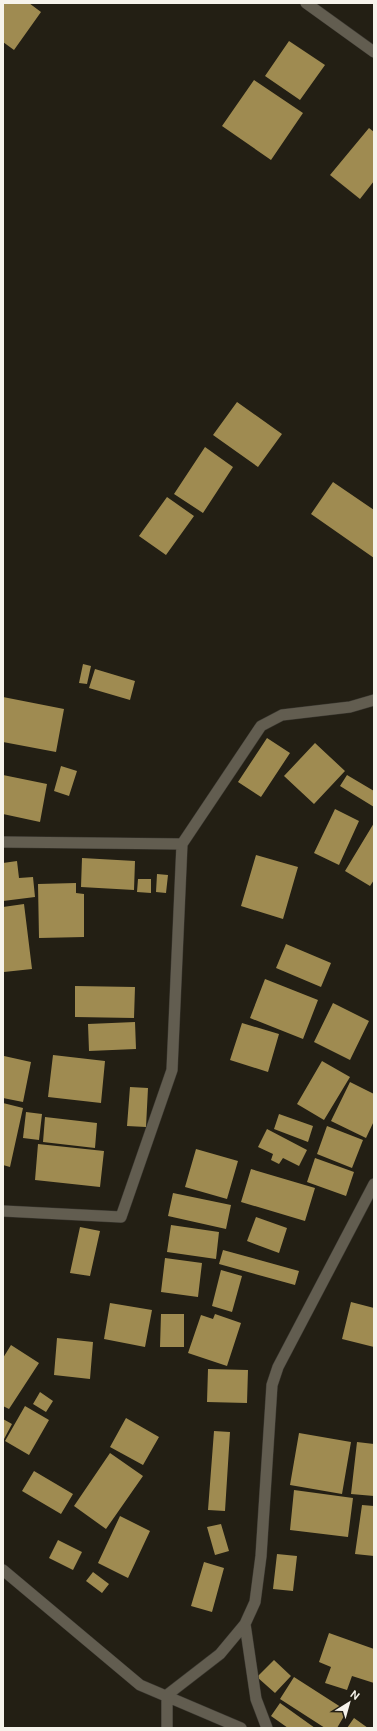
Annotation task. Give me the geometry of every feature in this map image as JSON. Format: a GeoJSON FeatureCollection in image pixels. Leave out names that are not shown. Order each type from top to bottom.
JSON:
{"type":"FeatureCollection","features":[{"type":"Feature","properties":{"kind":"street"},"geometry":{"type":"LineString","coordinates":[[306,3],[374,52]]}},
{"type":"Feature","properties":{"kind":"street"},"geometry":{"type":"LineString","coordinates":[[3,1211],[121,1217],[172,1070],[182,844],[261,726],[282,715],[350,707],[374,700]]}},
{"type":"Feature","properties":{"kind":"street"},"geometry":{"type":"LineString","coordinates":[[3,842],[182,844]]}},
{"type":"Feature","properties":{"kind":"street"},"geometry":{"type":"LineString","coordinates":[[167,1696],[220,1654],[244,1624],[255,1602],[261,1556],[272,1385],[278,1367],[374,1184]]}},
{"type":"Feature","properties":{"kind":"street"},"geometry":{"type":"LineString","coordinates":[[3,1570],[140,1685],[240,1728]]}},
{"type":"Feature","properties":{"kind":"street"},"geometry":{"type":"LineString","coordinates":[[244,1624],[256,1699],[267,1728]]}},
{"type":"Feature","properties":{"kind":"street"},"geometry":{"type":"LineString","coordinates":[[167,1696],[167,1728]]}},
{"type":"Feature","properties":{"kind":"building"},"geometry":{"type":"Polygon","coordinates":[[[3,3],[29,3],[41,12],[14,50],[3,42],[3,3]]]}},
{"type":"Feature","properties":{"kind":"building"},"geometry":{"type":"Polygon","coordinates":[[[289,41],[325,65],[300,100],[265,76],[289,41]]]}},
{"type":"Feature","properties":{"kind":"building"},"geometry":{"type":"Polygon","coordinates":[[[254,80],[303,113],[271,160],[222,126],[254,80]]]}},
{"type":"Feature","properties":{"kind":"building"},"geometry":{"type":"Polygon","coordinates":[[[369,128],[374,132],[374,181],[360,199],[330,175],[369,128]]]}},
{"type":"Feature","properties":{"kind":"building"},"geometry":{"type":"Polygon","coordinates":[[[237,402],[282,434],[258,467],[213,435],[237,402]]]}},
{"type":"Feature","properties":{"kind":"building"},"geometry":{"type":"Polygon","coordinates":[[[205,447],[233,467],[203,513],[174,494],[205,447]]]}},
{"type":"Feature","properties":{"kind":"building"},"geometry":{"type":"Polygon","coordinates":[[[333,482],[374,510],[374,558],[311,514],[333,482]]]}},
{"type":"Feature","properties":{"kind":"building"},"geometry":{"type":"Polygon","coordinates":[[[167,497],[194,516],[166,555],[139,536],[167,497]]]}},
{"type":"Feature","properties":{"kind":"building"},"geometry":{"type":"Polygon","coordinates":[[[83,664],[91,666],[87,684],[79,683],[83,664]]]}},
{"type":"Feature","properties":{"kind":"building"},"geometry":{"type":"Polygon","coordinates":[[[95,669],[135,681],[130,700],[89,688],[95,669]]]}},
{"type":"Feature","properties":{"kind":"building"},"geometry":{"type":"Polygon","coordinates":[[[3,697],[64,709],[56,752],[3,742],[3,697]]]}},
{"type":"Feature","properties":{"kind":"building"},"geometry":{"type":"Polygon","coordinates":[[[267,738],[290,753],[261,797],[238,782],[267,738]]]}},
{"type":"Feature","properties":{"kind":"building"},"geometry":{"type":"Polygon","coordinates":[[[315,743],[345,771],[314,804],[284,776],[315,743]]]}},
{"type":"Feature","properties":{"kind":"building"},"geometry":{"type":"Polygon","coordinates":[[[61,766],[77,771],[69,796],[54,791],[61,766]]]}},
{"type":"Feature","properties":{"kind":"building"},"geometry":{"type":"Polygon","coordinates":[[[3,775],[47,784],[40,822],[3,814],[3,775]]]}},
{"type":"Feature","properties":{"kind":"building"},"geometry":{"type":"Polygon","coordinates":[[[347,775],[374,791],[374,807],[340,786],[347,775]]]}},
{"type":"Feature","properties":{"kind":"building"},"geometry":{"type":"Polygon","coordinates":[[[335,809],[359,821],[339,865],[314,853],[335,809]]]}},
{"type":"Feature","properties":{"kind":"building"},"geometry":{"type":"Polygon","coordinates":[[[374,823],[374,880],[370,886],[345,871],[374,823]]]}},
{"type":"Feature","properties":{"kind":"building"},"geometry":{"type":"Polygon","coordinates":[[[256,855],[298,867],[283,919],[241,906],[256,855]]]}},
{"type":"Feature","properties":{"kind":"building"},"geometry":{"type":"Polygon","coordinates":[[[82,858],[135,861],[134,890],[81,887],[82,858]]]}},
{"type":"Feature","properties":{"kind":"building"},"geometry":{"type":"Polygon","coordinates":[[[17,861],[19,878],[33,877],[35,897],[3,901],[3,863],[17,861]]]}},
{"type":"Feature","properties":{"kind":"building"},"geometry":{"type":"Polygon","coordinates":[[[157,874],[168,875],[166,893],[156,892],[157,874]]]}},
{"type":"Feature","properties":{"kind":"building"},"geometry":{"type":"Polygon","coordinates":[[[138,879],[151,879],[151,893],[137,892],[138,879]]]}},
{"type":"Feature","properties":{"kind":"building"},"geometry":{"type":"Polygon","coordinates":[[[76,883],[76,893],[84,894],[84,937],[39,938],[38,884],[76,883]]]}},
{"type":"Feature","properties":{"kind":"building"},"geometry":{"type":"Polygon","coordinates":[[[24,904],[32,969],[4,972],[3,907],[24,904]]]}},
{"type":"Feature","properties":{"kind":"building"},"geometry":{"type":"Polygon","coordinates":[[[286,944],[331,963],[321,987],[276,968],[286,944]]]}},
{"type":"Feature","properties":{"kind":"building"},"geometry":{"type":"Polygon","coordinates":[[[265,979],[318,1000],[303,1039],[250,1018],[265,979]]]}},
{"type":"Feature","properties":{"kind":"building"},"geometry":{"type":"Polygon","coordinates":[[[75,986],[135,987],[134,1018],[75,1017],[75,986]]]}},
{"type":"Feature","properties":{"kind":"building"},"geometry":{"type":"Polygon","coordinates":[[[333,1003],[369,1021],[350,1060],[314,1042],[333,1003]]]}},
{"type":"Feature","properties":{"kind":"building"},"geometry":{"type":"Polygon","coordinates":[[[135,1022],[136,1049],[89,1051],[88,1024],[135,1022]]]}},
{"type":"Feature","properties":{"kind":"building"},"geometry":{"type":"Polygon","coordinates":[[[242,1023],[279,1034],[268,1072],[230,1060],[242,1023]]]}},
{"type":"Feature","properties":{"kind":"building"},"geometry":{"type":"Polygon","coordinates":[[[53,1055],[105,1061],[101,1103],[48,1097],[53,1055]]]}},
{"type":"Feature","properties":{"kind":"building"},"geometry":{"type":"Polygon","coordinates":[[[4,1056],[31,1062],[23,1102],[3,1098],[4,1056]]]}},
{"type":"Feature","properties":{"kind":"building"},"geometry":{"type":"Polygon","coordinates":[[[322,1061],[350,1077],[324,1120],[297,1104],[322,1061]]]}},
{"type":"Feature","properties":{"kind":"building"},"geometry":{"type":"Polygon","coordinates":[[[350,1082],[374,1094],[374,1121],[366,1138],[331,1121],[350,1082]]]}},
{"type":"Feature","properties":{"kind":"building"},"geometry":{"type":"Polygon","coordinates":[[[130,1087],[148,1088],[146,1127],[127,1126],[130,1087]]]}},
{"type":"Feature","properties":{"kind":"building"},"geometry":{"type":"Polygon","coordinates":[[[3,1103],[23,1108],[10,1167],[3,1165],[3,1103]]]}},
{"type":"Feature","properties":{"kind":"building"},"geometry":{"type":"Polygon","coordinates":[[[26,1112],[42,1114],[39,1140],[23,1138],[26,1112]]]}},
{"type":"Feature","properties":{"kind":"building"},"geometry":{"type":"Polygon","coordinates":[[[279,1114],[313,1126],[308,1142],[274,1129],[279,1114]]]}},
{"type":"Feature","properties":{"kind":"building"},"geometry":{"type":"Polygon","coordinates":[[[45,1117],[97,1123],[95,1148],[43,1142],[45,1117]]]}},
{"type":"Feature","properties":{"kind":"building"},"geometry":{"type":"Polygon","coordinates":[[[327,1126],[363,1140],[352,1168],[317,1154],[327,1126]]]}},
{"type":"Feature","properties":{"kind":"building"},"geometry":{"type":"Polygon","coordinates":[[[267,1129],[307,1150],[299,1166],[283,1158],[279,1164],[271,1160],[273,1154],[258,1147],[267,1129]]]}},
{"type":"Feature","properties":{"kind":"building"},"geometry":{"type":"Polygon","coordinates":[[[38,1144],[104,1151],[100,1187],[35,1180],[38,1144]]]}},
{"type":"Feature","properties":{"kind":"building"},"geometry":{"type":"Polygon","coordinates":[[[196,1149],[238,1161],[227,1199],[185,1187],[196,1149]]]}},
{"type":"Feature","properties":{"kind":"building"},"geometry":{"type":"Polygon","coordinates":[[[315,1158],[354,1172],[346,1196],[307,1182],[315,1158]]]}},
{"type":"Feature","properties":{"kind":"building"},"geometry":{"type":"Polygon","coordinates":[[[251,1169],[315,1188],[305,1221],[241,1202],[251,1169]]]}},
{"type":"Feature","properties":{"kind":"building"},"geometry":{"type":"Polygon","coordinates":[[[173,1193],[231,1205],[226,1229],[168,1216],[173,1193]]]}},
{"type":"Feature","properties":{"kind":"building"},"geometry":{"type":"Polygon","coordinates":[[[256,1217],[287,1228],[279,1253],[247,1241],[256,1217]]]}},
{"type":"Feature","properties":{"kind":"building"},"geometry":{"type":"Polygon","coordinates":[[[171,1225],[219,1232],[216,1259],[167,1252],[171,1225]]]}},
{"type":"Feature","properties":{"kind":"building"},"geometry":{"type":"Polygon","coordinates":[[[80,1227],[100,1231],[90,1276],[70,1273],[80,1227]]]}},
{"type":"Feature","properties":{"kind":"building"},"geometry":{"type":"Polygon","coordinates":[[[223,1250],[299,1271],[295,1285],[219,1264],[223,1250]]]}},
{"type":"Feature","properties":{"kind":"building"},"geometry":{"type":"Polygon","coordinates":[[[165,1258],[202,1263],[198,1297],[161,1292],[165,1258]]]}},
{"type":"Feature","properties":{"kind":"building"},"geometry":{"type":"Polygon","coordinates":[[[221,1270],[242,1276],[232,1312],[212,1306],[221,1270]]]}},
{"type":"Feature","properties":{"kind":"building"},"geometry":{"type":"Polygon","coordinates":[[[351,1302],[374,1308],[374,1347],[342,1339],[351,1302]]]}},
{"type":"Feature","properties":{"kind":"building"},"geometry":{"type":"Polygon","coordinates":[[[110,1303],[152,1310],[145,1347],[104,1339],[110,1303]]]}},
{"type":"Feature","properties":{"kind":"building"},"geometry":{"type":"Polygon","coordinates":[[[161,1314],[184,1314],[184,1347],[160,1347],[161,1314]]]}},
{"type":"Feature","properties":{"kind":"building"},"geometry":{"type":"Polygon","coordinates":[[[215,1314],[241,1323],[227,1366],[188,1353],[201,1315],[213,1319],[215,1314]]]}},
{"type":"Feature","properties":{"kind":"building"},"geometry":{"type":"Polygon","coordinates":[[[57,1338],[93,1342],[90,1379],[54,1375],[57,1338]]]}},
{"type":"Feature","properties":{"kind":"building"},"geometry":{"type":"Polygon","coordinates":[[[11,1345],[39,1363],[9,1409],[3,1406],[3,1358],[11,1345]]]}},
{"type":"Feature","properties":{"kind":"building"},"geometry":{"type":"Polygon","coordinates":[[[208,1369],[248,1370],[247,1403],[207,1402],[208,1369]]]}},
{"type":"Feature","properties":{"kind":"building"},"geometry":{"type":"Polygon","coordinates":[[[40,1392],[53,1401],[46,1412],[33,1404],[40,1392]]]}},
{"type":"Feature","properties":{"kind":"building"},"geometry":{"type":"Polygon","coordinates":[[[25,1406],[49,1420],[29,1455],[5,1441],[25,1406]]]}},
{"type":"Feature","properties":{"kind":"building"},"geometry":{"type":"Polygon","coordinates":[[[126,1418],[159,1437],[143,1465],[110,1447],[126,1418]]]}},
{"type":"Feature","properties":{"kind":"building"},"geometry":{"type":"Polygon","coordinates":[[[3,1419],[12,1424],[3,1441],[3,1419]]]}},
{"type":"Feature","properties":{"kind":"building"},"geometry":{"type":"Polygon","coordinates":[[[214,1431],[230,1432],[225,1511],[208,1510],[214,1431]]]}},
{"type":"Feature","properties":{"kind":"building"},"geometry":{"type":"Polygon","coordinates":[[[299,1433],[351,1442],[342,1494],[290,1485],[299,1433]]]}},
{"type":"Feature","properties":{"kind":"building"},"geometry":{"type":"Polygon","coordinates":[[[357,1442],[374,1444],[374,1496],[351,1494],[357,1442]]]}},
{"type":"Feature","properties":{"kind":"building"},"geometry":{"type":"Polygon","coordinates":[[[110,1453],[143,1476],[106,1529],[74,1506],[110,1453]]]}},
{"type":"Feature","properties":{"kind":"building"},"geometry":{"type":"Polygon","coordinates":[[[34,1471],[73,1494],[61,1514],[22,1491],[34,1471]]]}},
{"type":"Feature","properties":{"kind":"building"},"geometry":{"type":"Polygon","coordinates":[[[294,1490],[353,1498],[348,1537],[290,1530],[294,1490]]]}},
{"type":"Feature","properties":{"kind":"building"},"geometry":{"type":"Polygon","coordinates":[[[362,1505],[374,1506],[374,1556],[355,1554],[362,1505]]]}},
{"type":"Feature","properties":{"kind":"building"},"geometry":{"type":"Polygon","coordinates":[[[120,1516],[150,1531],[128,1578],[98,1563],[120,1516]]]}},
{"type":"Feature","properties":{"kind":"building"},"geometry":{"type":"Polygon","coordinates":[[[221,1524],[229,1551],[215,1555],[207,1527],[221,1524]]]}},
{"type":"Feature","properties":{"kind":"building"},"geometry":{"type":"Polygon","coordinates":[[[58,1540],[82,1552],[73,1570],[49,1558],[58,1540]]]}},
{"type":"Feature","properties":{"kind":"building"},"geometry":{"type":"Polygon","coordinates":[[[277,1554],[297,1556],[293,1591],[273,1589],[277,1554]]]}},
{"type":"Feature","properties":{"kind":"building"},"geometry":{"type":"Polygon","coordinates":[[[204,1562],[224,1568],[212,1612],[191,1606],[204,1562]]]}},
{"type":"Feature","properties":{"kind":"building"},"geometry":{"type":"Polygon","coordinates":[[[93,1572],[109,1584],[102,1593],[86,1581],[93,1572]]]}},
{"type":"Feature","properties":{"kind":"building"},"geometry":{"type":"Polygon","coordinates":[[[329,1633],[374,1649],[374,1683],[352,1676],[347,1690],[325,1683],[331,1667],[319,1662],[329,1633]]]}},
{"type":"Feature","properties":{"kind":"building"},"geometry":{"type":"Polygon","coordinates":[[[274,1660],[291,1676],[275,1693],[257,1677],[274,1660]]]}},
{"type":"Feature","properties":{"kind":"building"},"geometry":{"type":"Polygon","coordinates":[[[294,1677],[347,1711],[337,1728],[325,1728],[280,1699],[294,1677]]]}},
{"type":"Feature","properties":{"kind":"building"},"geometry":{"type":"Polygon","coordinates":[[[280,1703],[315,1728],[288,1728],[271,1716],[280,1703]]]}},
{"type":"Feature","properties":{"kind":"building"},"geometry":{"type":"Polygon","coordinates":[[[354,1718],[368,1728],[347,1728],[354,1718]]]}}]}
